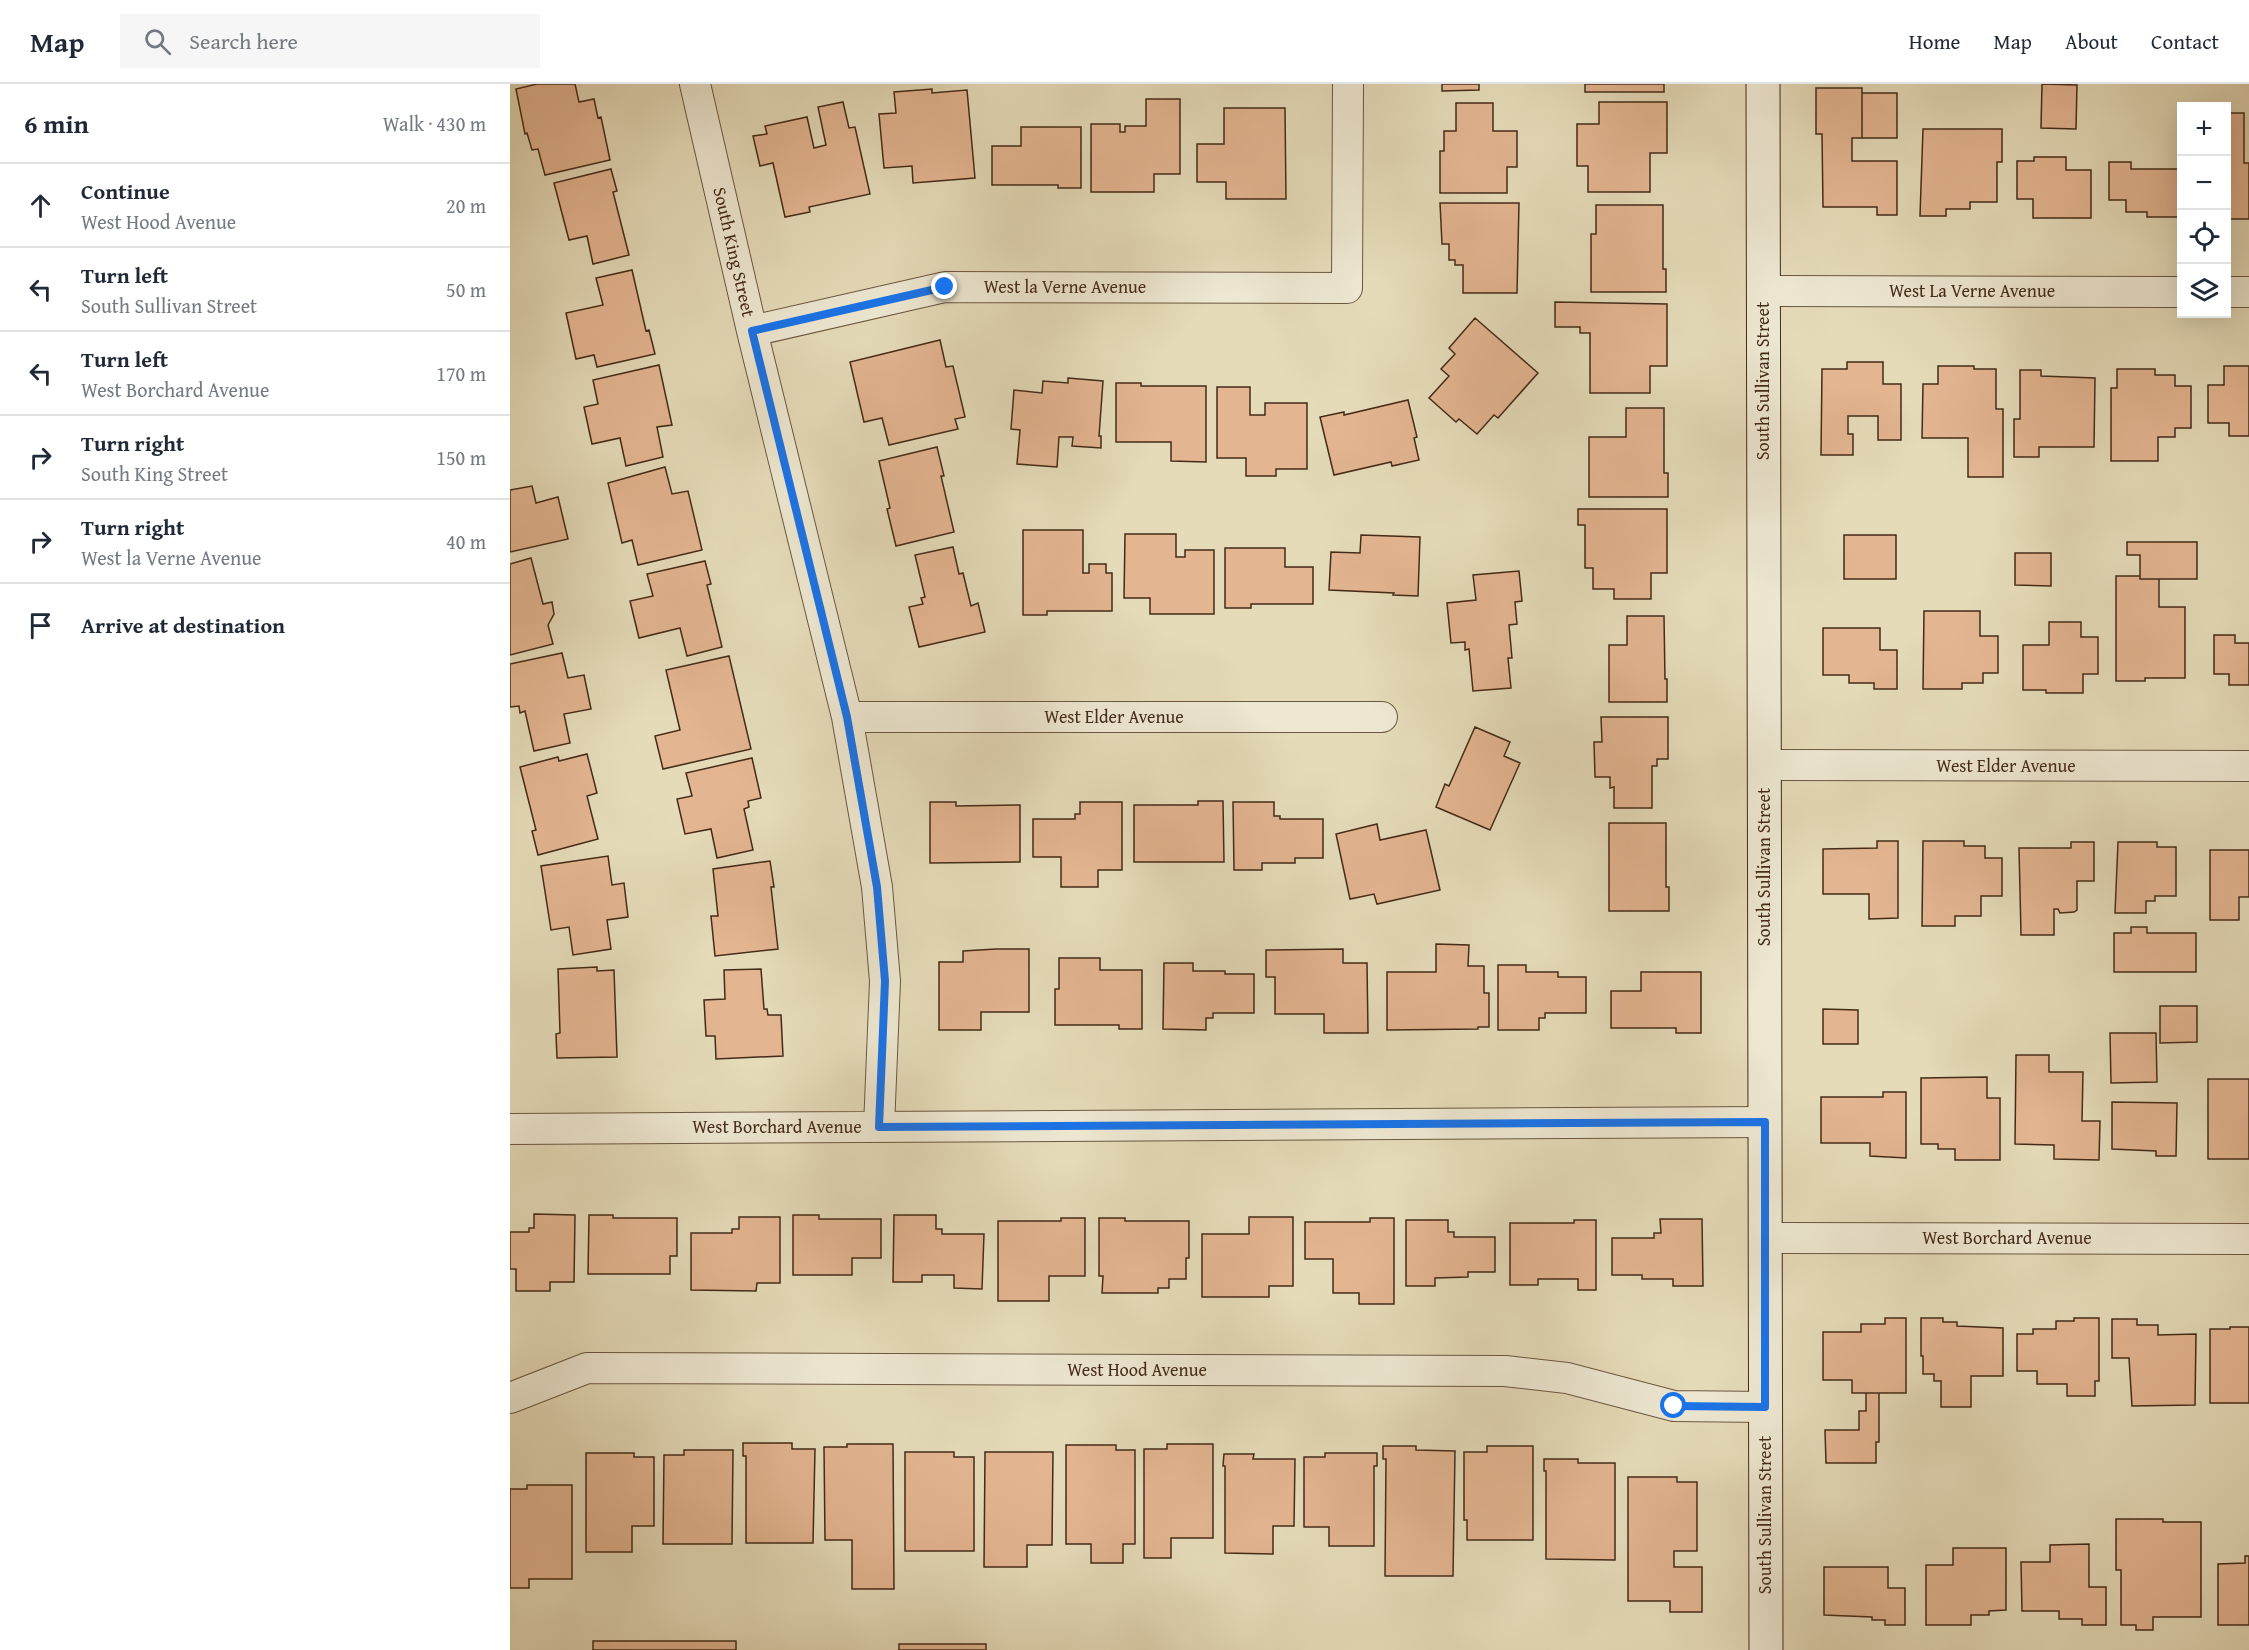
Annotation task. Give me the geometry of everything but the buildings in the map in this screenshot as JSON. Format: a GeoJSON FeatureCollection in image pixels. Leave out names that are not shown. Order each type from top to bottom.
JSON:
{"type":"FeatureCollection","features":[{"type":"Feature","properties":{"kind":"street","name":"South King Street"},"geometry":{"type":"LineString","coordinates":[[695,84],[752,331],[847,717],[877,887],[885,981],[879,1127]]}},
{"type":"Feature","properties":{"kind":"street","name":"West la Verne Avenue"},"geometry":{"type":"LineString","coordinates":[[752,331],[945,287],[1347,288],[1348,84]]}},
{"type":"Feature","properties":{"kind":"street","name":"South Sullivan Street"},"geometry":{"type":"LineString","coordinates":[[1763,84],[1766,1650]]}},
{"type":"Feature","properties":{"kind":"street","name":"West La Verne Avenue"},"geometry":{"type":"LineString","coordinates":[[1763,291],[2177,292]]}},
{"type":"Feature","properties":{"kind":"street"},"geometry":{"type":"LineString","coordinates":[[2231,292],[2249,292]]}},
{"type":"Feature","properties":{"kind":"street","name":"West Elder Avenue"},"geometry":{"type":"LineString","coordinates":[[847,717],[1382,717]]}},
{"type":"Feature","properties":{"kind":"street","name":"West Elder Avenue"},"geometry":{"type":"LineString","coordinates":[[1764,765],[2249,766]]}},
{"type":"Feature","properties":{"kind":"street","name":"West Borchard Avenue"},"geometry":{"type":"LineString","coordinates":[[510,1128],[1765,1122]]}},
{"type":"Feature","properties":{"kind":"street","name":"West Borchard Avenue"},"geometry":{"type":"LineString","coordinates":[[1765,1238],[2249,1239]]}},
{"type":"Feature","properties":{"kind":"street","name":"West Hood Avenue"},"geometry":{"type":"LineString","coordinates":[[510,1398],[586,1368],[1493,1371],[1567,1378],[1674,1406],[1765,1407]]}},
{"type":"Feature","properties":{"kind":"route"},"geometry":{"type":"LineString","coordinates":[[945,287],[752,331],[847,717],[877,887],[885,981],[879,1127],[1765,1122],[1765,1407],[1674,1406]]}}]}
